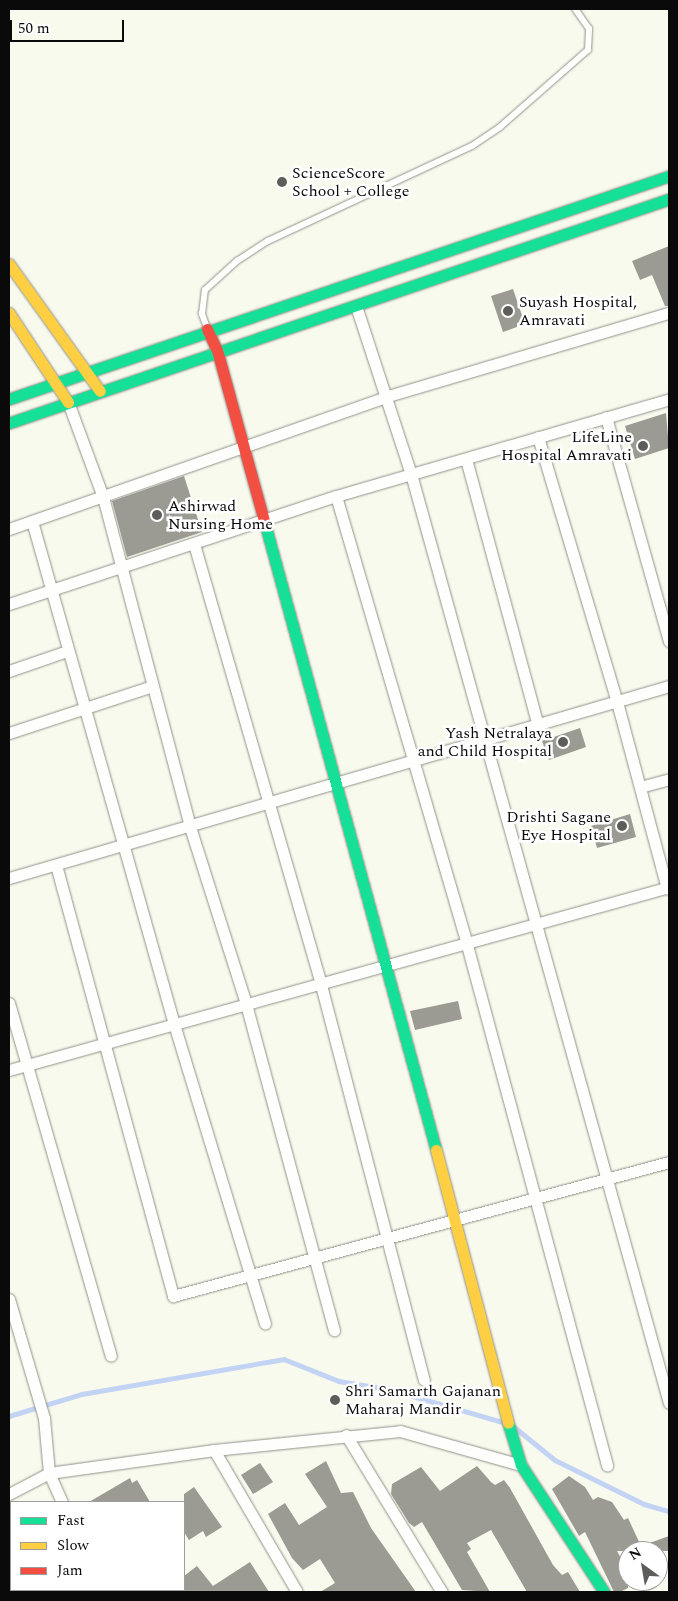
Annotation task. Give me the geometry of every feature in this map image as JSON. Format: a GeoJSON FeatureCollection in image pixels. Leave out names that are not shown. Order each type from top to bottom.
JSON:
{"type":"FeatureCollection","features":[{"type":"Feature","properties":{"kind":"street"},"geometry":{"type":"LineString","coordinates":[[9,399],[88,374],[207,329],[669,176]]}},
{"type":"Feature","properties":{"kind":"street"},"geometry":{"type":"LineString","coordinates":[[9,423],[217,350],[356,306],[669,199]]}},
{"type":"Feature","properties":{"kind":"street"},"geometry":{"type":"LineString","coordinates":[[9,264],[100,391]]}},
{"type":"Feature","properties":{"kind":"street"},"geometry":{"type":"LineString","coordinates":[[356,306],[388,396],[411,474],[483,742],[669,1403]]}},
{"type":"Feature","properties":{"kind":"street"},"geometry":{"type":"LineString","coordinates":[[9,313],[68,402],[103,497],[190,827],[246,1004],[334,1330]]}},
{"type":"Feature","properties":{"kind":"street"},"geometry":{"type":"LineString","coordinates":[[9,529],[388,396],[669,313]]}},
{"type":"Feature","properties":{"kind":"street"},"geometry":{"type":"LineString","coordinates":[[207,329],[217,350],[335,786],[388,968],[513,1442],[521,1465],[604,1592]]}},
{"type":"Feature","properties":{"kind":"street"},"geometry":{"type":"LineString","coordinates":[[9,604],[122,566],[265,522],[336,496],[669,399]]}},
{"type":"Feature","properties":{"kind":"street"},"geometry":{"type":"LineString","coordinates":[[606,417],[669,641]]}},
{"type":"Feature","properties":{"kind":"street"},"geometry":{"type":"LineString","coordinates":[[9,1070],[246,1004],[388,968],[668,887],[617,702],[538,437]]}},
{"type":"Feature","properties":{"kind":"street"},"geometry":{"type":"LineString","coordinates":[[466,458],[538,725]]}},
{"type":"Feature","properties":{"kind":"street"},"geometry":{"type":"LineString","coordinates":[[336,496],[412,763],[467,945],[532,1200],[607,1465]]}},
{"type":"Feature","properties":{"kind":"street"},"geometry":{"type":"LineString","coordinates":[[32,521],[83,709],[174,1024],[265,1324]]}},
{"type":"Feature","properties":{"kind":"street"},"geometry":{"type":"LineString","coordinates":[[194,544],[321,985],[424,1380]]}},
{"type":"Feature","properties":{"kind":"street"},"geometry":{"type":"LineString","coordinates":[[9,670],[67,651]]}},
{"type":"Feature","properties":{"kind":"street"},"geometry":{"type":"LineString","coordinates":[[9,733],[153,686]]}},
{"type":"Feature","properties":{"kind":"street"},"geometry":{"type":"LineString","coordinates":[[9,878],[270,805],[669,686]]}},
{"type":"Feature","properties":{"kind":"street"},"geometry":{"type":"LineString","coordinates":[[640,787],[669,779]]}},
{"type":"Feature","properties":{"kind":"street"},"geometry":{"type":"LineString","coordinates":[[56,865],[171,1294],[176,1297],[669,1162]]}},
{"type":"Feature","properties":{"kind":"street"},"geometry":{"type":"LineString","coordinates":[[9,1002],[29,1064],[111,1356]]}},
{"type":"Feature","properties":{"kind":"street"},"geometry":{"type":"LineString","coordinates":[[9,1299],[44,1418],[49,1473],[62,1501]]}},
{"type":"Feature","properties":{"kind":"street"},"geometry":{"type":"LineString","coordinates":[[9,1494],[49,1473],[214,1450],[346,1435],[400,1431],[521,1465]]}},
{"type":"Feature","properties":{"kind":"street"},"geometry":{"type":"LineString","coordinates":[[346,1435],[442,1592]]}},
{"type":"Feature","properties":{"kind":"street"},"geometry":{"type":"LineString","coordinates":[[214,1450],[297,1592]]}},
{"type":"Feature","properties":{"kind":"lane"},"geometry":{"type":"LineString","coordinates":[[207,329],[202,314],[205,290],[237,261],[268,241],[472,146],[588,50],[592,39],[575,9]]}},
{"type":"Feature","properties":{"kind":"building"},"geometry":{"type":"Polygon","coordinates":[[[669,246],[669,306],[665,306],[652,275],[640,280],[632,261],[669,246]]]}},
{"type":"Feature","properties":{"kind":"building"},"geometry":{"type":"Polygon","coordinates":[[[513,289],[525,324],[503,332],[491,296],[513,289]]]}},
{"type":"Feature","properties":{"kind":"building"},"geometry":{"type":"Polygon","coordinates":[[[666,413],[669,448],[635,459],[625,426],[666,413]]]}},
{"type":"Feature","properties":{"kind":"building"},"geometry":{"type":"Polygon","coordinates":[[[184,476],[202,532],[127,557],[112,501],[184,476]]]}},
{"type":"Feature","properties":{"kind":"building"},"geometry":{"type":"Polygon","coordinates":[[[580,728],[586,747],[549,760],[542,741],[580,728]]]}},
{"type":"Feature","properties":{"kind":"building"},"geometry":{"type":"Polygon","coordinates":[[[630,814],[636,837],[597,848],[591,826],[630,814]]]}},
{"type":"Feature","properties":{"kind":"building"},"geometry":{"type":"Polygon","coordinates":[[[458,1001],[462,1019],[415,1030],[410,1011],[458,1001]]]}},
{"type":"Feature","properties":{"kind":"building"},"geometry":{"type":"Polygon","coordinates":[[[326,1461],[341,1493],[353,1492],[371,1528],[416,1592],[320,1592],[335,1583],[320,1559],[303,1570],[292,1558],[268,1514],[285,1503],[299,1525],[327,1507],[305,1474],[326,1461]]]}},
{"type":"Feature","properties":{"kind":"building"},"geometry":{"type":"Polygon","coordinates":[[[260,1463],[273,1482],[253,1494],[241,1475],[260,1463]]]}},
{"type":"Feature","properties":{"kind":"building"},"geometry":{"type":"Polygon","coordinates":[[[477,1466],[495,1485],[504,1480],[553,1565],[562,1575],[568,1572],[580,1592],[527,1592],[491,1530],[467,1543],[471,1549],[467,1552],[490,1592],[462,1590],[422,1522],[414,1527],[409,1523],[391,1494],[392,1484],[421,1467],[440,1491],[477,1466]]]}},
{"type":"Feature","properties":{"kind":"building"},"geometry":{"type":"Polygon","coordinates":[[[569,1476],[585,1487],[593,1500],[598,1497],[612,1502],[624,1520],[628,1518],[639,1541],[618,1541],[618,1591],[622,1591],[614,1592],[585,1532],[579,1536],[552,1489],[569,1476]]]}},
{"type":"Feature","properties":{"kind":"building"},"geometry":{"type":"Polygon","coordinates":[[[130,1478],[132,1483],[137,1480],[149,1501],[91,1501],[130,1478]]]}},
{"type":"Feature","properties":{"kind":"building"},"geometry":{"type":"Polygon","coordinates":[[[194,1487],[222,1527],[206,1537],[203,1531],[189,1540],[185,1534],[184,1494],[194,1487]]]}},
{"type":"Feature","properties":{"kind":"building"},"geometry":{"type":"Polygon","coordinates":[[[669,1536],[669,1551],[668,1541],[655,1541],[669,1536]]]}},
{"type":"Feature","properties":{"kind":"building"},"geometry":{"type":"Polygon","coordinates":[[[250,1562],[269,1592],[184,1592],[185,1575],[197,1566],[213,1586],[250,1562]]]}},
{"type":"Feature","properties":{"kind":"waterway"},"geometry":{"type":"LineString","coordinates":[[9,1416],[82,1394],[284,1359],[339,1381],[392,1390],[503,1422]]}},
{"type":"Feature","properties":{"kind":"waterway"},"geometry":{"type":"LineString","coordinates":[[512,1425],[555,1460],[644,1504],[669,1511]]}},
{"type":"Feature","properties":{"kind":"traffic: fast"},"geometry":{"type":"LineString","coordinates":[[9,399],[669,176]]}},
{"type":"Feature","properties":{"kind":"traffic: fast"},"geometry":{"type":"LineString","coordinates":[[9,423],[669,199]]}},
{"type":"Feature","properties":{"kind":"traffic: fast"},"geometry":{"type":"LineString","coordinates":[[265,524],[436,1150]]}},
{"type":"Feature","properties":{"kind":"traffic: fast"},"geometry":{"type":"LineString","coordinates":[[508,1423],[521,1465],[604,1592]]}},
{"type":"Feature","properties":{"kind":"traffic: slow"},"geometry":{"type":"LineString","coordinates":[[9,264],[100,391]]}},
{"type":"Feature","properties":{"kind":"traffic: slow"},"geometry":{"type":"LineString","coordinates":[[9,313],[68,402]]}},
{"type":"Feature","properties":{"kind":"traffic: slow"},"geometry":{"type":"LineString","coordinates":[[436,1150],[508,1423]]}},
{"type":"Feature","properties":{"kind":"traffic: jam"},"geometry":{"type":"LineString","coordinates":[[207,329],[217,350],[265,524]]}},
{"type":"Feature","properties":{"kind":"place","name":"ScienceScore School + College"},"geometry":{"type":"Point","coordinates":[282,182]}},
{"type":"Feature","properties":{"kind":"place","name":"Suyash Hospital, Amravati"},"geometry":{"type":"Point","coordinates":[508,311]}},
{"type":"Feature","properties":{"kind":"place","name":"LifeLine Hospital Amravati"},"geometry":{"type":"Point","coordinates":[643,446]}},
{"type":"Feature","properties":{"kind":"place","name":"Ashirwad Nursing Home"},"geometry":{"type":"Point","coordinates":[157,515]}},
{"type":"Feature","properties":{"kind":"place","name":"Yash Netralaya and Child Hospital"},"geometry":{"type":"Point","coordinates":[563,742]}},
{"type":"Feature","properties":{"kind":"place","name":"Drishti Sagane Eye Hospital"},"geometry":{"type":"Point","coordinates":[622,826]}},
{"type":"Feature","properties":{"kind":"place","name":"Shri Samarth Gajanan Maharaj Mandir"},"geometry":{"type":"Point","coordinates":[335,1400]}}]}
